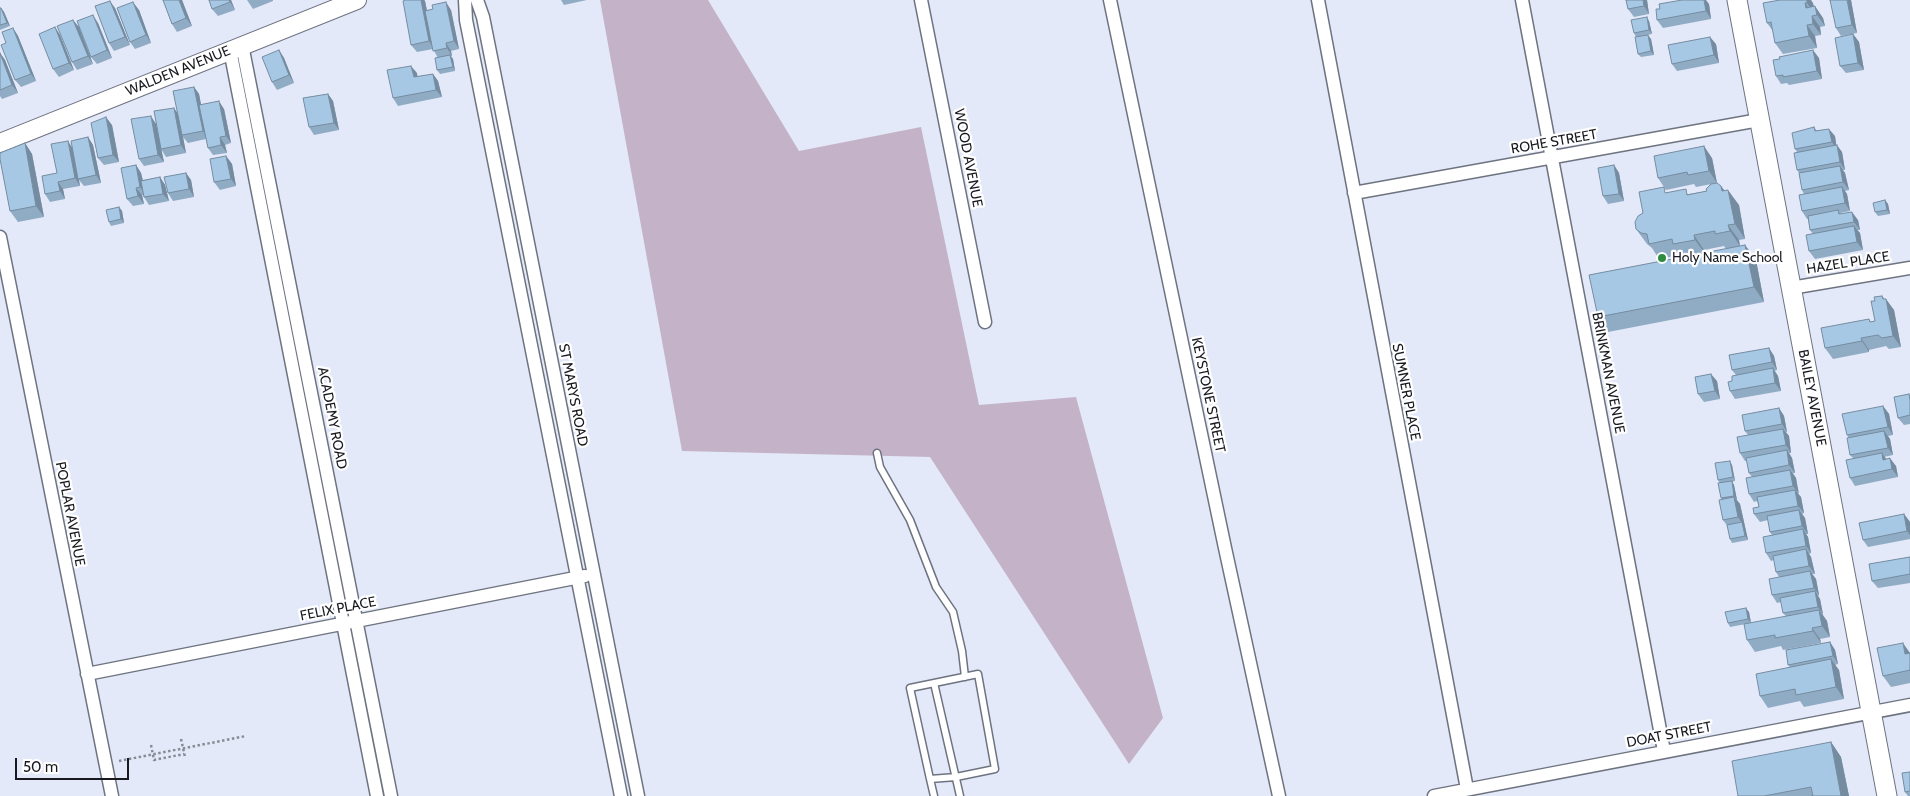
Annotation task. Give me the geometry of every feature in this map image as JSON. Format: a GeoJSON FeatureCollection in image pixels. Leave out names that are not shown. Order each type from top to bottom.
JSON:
{"type":"FeatureCollection","features":[{"type":"Feature","properties":{"kind":"main road","name":"WALDEN AVENUE"},"geometry":{"type":"LineString","coordinates":[[0,143],[357,0]]}},
{"type":"Feature","properties":{"kind":"main road","name":"BAILEY AVENUE"},"geometry":{"type":"LineString","coordinates":[[1737,0],[1887,796]]}},
{"type":"Feature","properties":{"kind":"street"},"geometry":{"type":"LineString","coordinates":[[466,0],[466,20],[620,796]]}},
{"type":"Feature","properties":{"kind":"street","name":"ST MARYS ROAD"},"geometry":{"type":"LineString","coordinates":[[477,0],[483,17],[638,796]]}},
{"type":"Feature","properties":{"kind":"street","name":"WOOD AVENUE"},"geometry":{"type":"LineString","coordinates":[[921,0],[985,322]]}},
{"type":"Feature","properties":{"kind":"street","name":"KEYSTONE STREET"},"geometry":{"type":"LineString","coordinates":[[1110,0],[1279,796]]}},
{"type":"Feature","properties":{"kind":"street","name":"SUMNER PLACE"},"geometry":{"type":"LineString","coordinates":[[1318,0],[1467,790]]}},
{"type":"Feature","properties":{"kind":"street","name":"BRINKMAN AVENUE"},"geometry":{"type":"LineString","coordinates":[[1522,0],[1664,751]]}},
{"type":"Feature","properties":{"kind":"street","name":"ACADEMY ROAD"},"geometry":{"type":"LineString","coordinates":[[236,48],[250,78],[391,796]]}},
{"type":"Feature","properties":{"kind":"street","name":"ACADEMY ROAD"},"geometry":{"type":"LineString","coordinates":[[236,48],[274,270],[377,796]]}},
{"type":"Feature","properties":{"kind":"street","name":"ROHE STREET"},"geometry":{"type":"LineString","coordinates":[[1354,193],[1759,120]]}},
{"type":"Feature","properties":{"kind":"street"},"geometry":{"type":"LineString","coordinates":[[498,179],[514,175]]}},
{"type":"Feature","properties":{"kind":"street","name":"POPLAR AVENUE"},"geometry":{"type":"LineString","coordinates":[[0,237],[112,796]]}},
{"type":"Feature","properties":{"kind":"street"},"geometry":{"type":"LineString","coordinates":[[274,270],[287,268]]}},
{"type":"Feature","properties":{"kind":"street","name":"HAZEL PLACE"},"geometry":{"type":"LineString","coordinates":[[1791,288],[1910,268]]}},
{"type":"Feature","properties":{"kind":"street"},"geometry":{"type":"LineString","coordinates":[[543,404],[559,401]]}},
{"type":"Feature","properties":{"kind":"street"},"geometry":{"type":"LineString","coordinates":[[308,446],[322,444]]}},
{"type":"Feature","properties":{"kind":"street","name":"FELIX PLACE"},"geometry":{"type":"LineString","coordinates":[[87,674],[594,574]]}},
{"type":"Feature","properties":{"kind":"street","name":"DOAT STREET"},"geometry":{"type":"LineString","coordinates":[[1434,796],[1910,705]]}},
{"type":"Feature","properties":{"kind":"street"},"geometry":{"type":"LineString","coordinates":[[608,732],[624,728]]}},
{"type":"Feature","properties":{"kind":"street"},"geometry":{"type":"LineString","coordinates":[[374,780],[387,777]]}},
{"type":"Feature","properties":{"kind":"lane"},"geometry":{"type":"LineString","coordinates":[[876,453],[880,467],[910,520],[936,587],[953,612],[959,636],[965,677]]}},
{"type":"Feature","properties":{"kind":"lane"},"geometry":{"type":"LineString","coordinates":[[930,779],[956,777],[995,769],[978,674],[910,688],[930,779],[934,796]]}},
{"type":"Feature","properties":{"kind":"lane"},"geometry":{"type":"LineString","coordinates":[[934,684],[960,796]]}},
{"type":"Feature","properties":{"kind":"path"},"geometry":{"type":"LineString","coordinates":[[114,762],[246,736]]}},
{"type":"Feature","properties":{"kind":"path"},"geometry":{"type":"LineString","coordinates":[[151,745],[154,760],[184,756],[181,739]]}},
{"type":"Feature","properties":{"kind":"shaded area"},"geometry":{"type":"Polygon","coordinates":[[[600,0],[708,0],[799,151],[921,127],[979,405],[1076,397],[1163,718],[1129,764],[930,457],[682,451],[600,0]]]}},
{"type":"Feature","properties":{"kind":"building"},"geometry":{"type":"Polygon","coordinates":[[[163,0],[179,0],[186,18],[172,24],[163,0]]]}},
{"type":"Feature","properties":{"kind":"building"},"geometry":{"type":"Polygon","coordinates":[[[209,0],[229,0],[230,2],[212,9],[209,0]]]}},
{"type":"Feature","properties":{"kind":"building"},"geometry":{"type":"Polygon","coordinates":[[[421,0],[429,41],[411,45],[403,1],[421,0]]]}},
{"type":"Feature","properties":{"kind":"building"},"geometry":{"type":"Polygon","coordinates":[[[1626,0],[1643,0],[1644,6],[1628,9],[1626,0]]]}},
{"type":"Feature","properties":{"kind":"building"},"geometry":{"type":"Polygon","coordinates":[[[1682,0],[1704,0],[1706,11],[1657,20],[1656,9],[1660,9],[1659,4],[1682,0]]]}},
{"type":"Feature","properties":{"kind":"building"},"geometry":{"type":"Polygon","coordinates":[[[1780,0],[1807,0],[1807,3],[1805,3],[1806,8],[1815,6],[1817,15],[1812,16],[1813,24],[1807,25],[1809,36],[1775,43],[1771,22],[1767,23],[1763,3],[1780,0]]]}},
{"type":"Feature","properties":{"kind":"building"},"geometry":{"type":"Polygon","coordinates":[[[1830,0],[1847,0],[1852,25],[1836,28],[1830,0]]]}},
{"type":"Feature","properties":{"kind":"building"},"geometry":{"type":"Polygon","coordinates":[[[110,1],[125,37],[109,43],[95,6],[110,1]]]}},
{"type":"Feature","properties":{"kind":"building"},"geometry":{"type":"Polygon","coordinates":[[[133,2],[146,35],[130,42],[117,8],[133,2]]]}},
{"type":"Feature","properties":{"kind":"building"},"geometry":{"type":"Polygon","coordinates":[[[446,2],[454,41],[446,43],[447,48],[433,51],[425,11],[433,9],[432,5],[446,2]]]}},
{"type":"Feature","properties":{"kind":"building"},"geometry":{"type":"Polygon","coordinates":[[[0,8],[7,23],[0,25],[0,8]]]}},
{"type":"Feature","properties":{"kind":"building"},"geometry":{"type":"Polygon","coordinates":[[[93,15],[107,50],[91,57],[77,21],[93,15]]]}},
{"type":"Feature","properties":{"kind":"building"},"geometry":{"type":"Polygon","coordinates":[[[1647,17],[1649,30],[1634,33],[1631,20],[1647,17]]]}},
{"type":"Feature","properties":{"kind":"building"},"geometry":{"type":"Polygon","coordinates":[[[73,20],[88,56],[72,62],[57,26],[73,20]]]}},
{"type":"Feature","properties":{"kind":"building"},"geometry":{"type":"Polygon","coordinates":[[[55,27],[69,63],[53,69],[39,34],[55,27]]]}},
{"type":"Feature","properties":{"kind":"building"},"geometry":{"type":"Polygon","coordinates":[[[13,28],[31,74],[15,80],[1,45],[6,43],[2,32],[13,28]]]}},
{"type":"Feature","properties":{"kind":"building"},"geometry":{"type":"Polygon","coordinates":[[[1853,34],[1858,63],[1840,66],[1835,38],[1853,34]]]}},
{"type":"Feature","properties":{"kind":"building"},"geometry":{"type":"Polygon","coordinates":[[[1648,35],[1651,51],[1638,54],[1635,37],[1648,35]]]}},
{"type":"Feature","properties":{"kind":"building"},"geometry":{"type":"Polygon","coordinates":[[[1710,37],[1714,55],[1672,64],[1668,45],[1710,37]]]}},
{"type":"Feature","properties":{"kind":"building"},"geometry":{"type":"Polygon","coordinates":[[[279,50],[289,75],[272,82],[262,57],[279,50]]]}},
{"type":"Feature","properties":{"kind":"building"},"geometry":{"type":"Polygon","coordinates":[[[1813,50],[1817,71],[1783,77],[1783,75],[1776,76],[1773,60],[1813,50]]]}},
{"type":"Feature","properties":{"kind":"building"},"geometry":{"type":"Polygon","coordinates":[[[0,53],[12,85],[0,90],[0,53]]]}},
{"type":"Feature","properties":{"kind":"building"},"geometry":{"type":"Polygon","coordinates":[[[450,55],[453,67],[437,70],[435,58],[450,55]]]}},
{"type":"Feature","properties":{"kind":"building"},"geometry":{"type":"Polygon","coordinates":[[[411,66],[414,77],[433,74],[436,90],[393,98],[387,70],[411,66]]]}},
{"type":"Feature","properties":{"kind":"building"},"geometry":{"type":"Polygon","coordinates":[[[194,87],[203,131],[182,135],[173,91],[194,87]]]}},
{"type":"Feature","properties":{"kind":"building"},"geometry":{"type":"Polygon","coordinates":[[[328,94],[334,123],[309,127],[303,98],[328,94]]]}},
{"type":"Feature","properties":{"kind":"building"},"geometry":{"type":"Polygon","coordinates":[[[219,101],[226,136],[220,137],[221,145],[208,148],[199,105],[219,101]]]}},
{"type":"Feature","properties":{"kind":"building"},"geometry":{"type":"Polygon","coordinates":[[[174,108],[181,145],[161,149],[154,111],[174,108]]]}},
{"type":"Feature","properties":{"kind":"building"},"geometry":{"type":"Polygon","coordinates":[[[151,116],[158,155],[139,159],[131,119],[151,116]]]}},
{"type":"Feature","properties":{"kind":"building"},"geometry":{"type":"Polygon","coordinates":[[[106,117],[113,155],[98,158],[91,123],[106,117]]]}},
{"type":"Feature","properties":{"kind":"building"},"geometry":{"type":"Polygon","coordinates":[[[1814,127],[1815,131],[1829,129],[1832,142],[1795,149],[1792,133],[1814,127]]]}},
{"type":"Feature","properties":{"kind":"building"},"geometry":{"type":"Polygon","coordinates":[[[88,137],[96,175],[78,179],[71,141],[88,137]]]}},
{"type":"Feature","properties":{"kind":"building"},"geometry":{"type":"Polygon","coordinates":[[[68,141],[75,178],[58,182],[60,191],[45,194],[42,176],[57,173],[51,144],[68,141]]]}},
{"type":"Feature","properties":{"kind":"building"},"geometry":{"type":"Polygon","coordinates":[[[25,143],[36,206],[10,211],[0,153],[25,143]]]}},
{"type":"Feature","properties":{"kind":"building"},"geometry":{"type":"Polygon","coordinates":[[[1837,145],[1840,162],[1797,170],[1794,153],[1837,145]]]}},
{"type":"Feature","properties":{"kind":"building"},"geometry":{"type":"Polygon","coordinates":[[[1704,146],[1709,171],[1688,175],[1687,172],[1658,178],[1654,156],[1704,146]]]}},
{"type":"Feature","properties":{"kind":"building"},"geometry":{"type":"Polygon","coordinates":[[[226,156],[231,179],[214,182],[210,159],[226,156]]]}},
{"type":"Feature","properties":{"kind":"building"},"geometry":{"type":"Polygon","coordinates":[[[136,165],[140,187],[136,188],[138,196],[127,199],[121,168],[136,165]]]}},
{"type":"Feature","properties":{"kind":"building"},"geometry":{"type":"Polygon","coordinates":[[[1614,165],[1619,194],[1603,196],[1598,168],[1614,165]]]}},
{"type":"Feature","properties":{"kind":"building"},"geometry":{"type":"Polygon","coordinates":[[[1840,166],[1843,182],[1802,190],[1799,173],[1840,166]]]}},
{"type":"Feature","properties":{"kind":"building"},"geometry":{"type":"Polygon","coordinates":[[[186,173],[189,189],[168,193],[164,177],[186,173]]]}},
{"type":"Feature","properties":{"kind":"building"},"geometry":{"type":"Polygon","coordinates":[[[160,177],[163,194],[144,197],[141,181],[160,177]]]}},
{"type":"Feature","properties":{"kind":"building"},"geometry":{"type":"Polygon","coordinates":[[[1717,183],[1721,186],[1722,191],[1728,190],[1735,224],[1728,225],[1730,231],[1715,234],[1715,231],[1694,235],[1695,240],[1673,244],[1672,239],[1649,244],[1647,234],[1641,233],[1636,229],[1635,222],[1638,216],[1643,213],[1639,192],[1664,187],[1665,193],[1686,189],[1687,195],[1707,191],[1706,189],[1711,184],[1717,183]]]}},
{"type":"Feature","properties":{"kind":"building"},"geometry":{"type":"Polygon","coordinates":[[[1842,187],[1845,203],[1802,211],[1799,195],[1842,187]]]}},
{"type":"Feature","properties":{"kind":"building"},"geometry":{"type":"Polygon","coordinates":[[[1885,200],[1887,210],[1875,212],[1873,203],[1885,200]]]}},
{"type":"Feature","properties":{"kind":"building"},"geometry":{"type":"Polygon","coordinates":[[[119,207],[121,219],[109,222],[106,210],[119,207]]]}},
{"type":"Feature","properties":{"kind":"building"},"geometry":{"type":"Polygon","coordinates":[[[1838,210],[1839,214],[1852,212],[1854,222],[1810,230],[1808,216],[1838,210]]]}},
{"type":"Feature","properties":{"kind":"building"},"geometry":{"type":"Polygon","coordinates":[[[1854,226],[1857,242],[1809,251],[1806,235],[1854,226]]]}},
{"type":"Feature","properties":{"kind":"building"},"geometry":{"type":"Polygon","coordinates":[[[1745,245],[1754,287],[1598,317],[1589,275],[1745,245]]]}},
{"type":"Feature","properties":{"kind":"building"},"geometry":{"type":"Polygon","coordinates":[[[1882,296],[1883,299],[1886,299],[1893,336],[1882,338],[1878,335],[1861,338],[1862,341],[1825,348],[1821,328],[1869,319],[1870,322],[1875,321],[1871,301],[1875,301],[1874,297],[1882,296]]]}},
{"type":"Feature","properties":{"kind":"building"},"geometry":{"type":"Polygon","coordinates":[[[1769,348],[1772,362],[1732,370],[1729,355],[1769,348]]]}},
{"type":"Feature","properties":{"kind":"building"},"geometry":{"type":"Polygon","coordinates":[[[1773,368],[1775,383],[1730,391],[1728,382],[1732,381],[1732,376],[1773,368]]]}},
{"type":"Feature","properties":{"kind":"building"},"geometry":{"type":"Polygon","coordinates":[[[1711,374],[1715,391],[1698,394],[1695,377],[1711,374]]]}},
{"type":"Feature","properties":{"kind":"building"},"geometry":{"type":"Polygon","coordinates":[[[1909,394],[1910,415],[1898,418],[1894,397],[1909,394]]]}},
{"type":"Feature","properties":{"kind":"building"},"geometry":{"type":"Polygon","coordinates":[[[1883,406],[1888,427],[1847,435],[1842,414],[1883,406]]]}},
{"type":"Feature","properties":{"kind":"building"},"geometry":{"type":"Polygon","coordinates":[[[1779,408],[1782,424],[1745,431],[1742,415],[1779,408]]]}},
{"type":"Feature","properties":{"kind":"building"},"geometry":{"type":"Polygon","coordinates":[[[1783,429],[1786,445],[1740,453],[1737,437],[1783,429]]]}},
{"type":"Feature","properties":{"kind":"building"},"geometry":{"type":"Polygon","coordinates":[[[1884,431],[1888,448],[1850,455],[1847,438],[1884,431]]]}},
{"type":"Feature","properties":{"kind":"building"},"geometry":{"type":"Polygon","coordinates":[[[1787,450],[1789,465],[1749,473],[1746,458],[1787,450]]]}},
{"type":"Feature","properties":{"kind":"building"},"geometry":{"type":"Polygon","coordinates":[[[1882,453],[1883,460],[1890,458],[1892,469],[1850,478],[1846,460],[1882,453]]]}},
{"type":"Feature","properties":{"kind":"building"},"geometry":{"type":"Polygon","coordinates":[[[1730,461],[1733,477],[1718,480],[1715,463],[1730,461]]]}},
{"type":"Feature","properties":{"kind":"building"},"geometry":{"type":"Polygon","coordinates":[[[1790,470],[1793,486],[1749,494],[1746,478],[1790,470]]]}},
{"type":"Feature","properties":{"kind":"building"},"geometry":{"type":"Polygon","coordinates":[[[1732,481],[1734,496],[1721,498],[1718,483],[1732,481]]]}},
{"type":"Feature","properties":{"kind":"building"},"geometry":{"type":"Polygon","coordinates":[[[1795,490],[1798,506],[1754,514],[1753,508],[1759,507],[1757,497],[1795,490]]]}},
{"type":"Feature","properties":{"kind":"building"},"geometry":{"type":"Polygon","coordinates":[[[1734,497],[1738,517],[1723,520],[1719,500],[1734,497]]]}},
{"type":"Feature","properties":{"kind":"building"},"geometry":{"type":"Polygon","coordinates":[[[1799,510],[1802,526],[1770,532],[1767,516],[1799,510]]]}},
{"type":"Feature","properties":{"kind":"building"},"geometry":{"type":"Polygon","coordinates":[[[1904,514],[1907,531],[1863,540],[1859,523],[1904,514]]]}},
{"type":"Feature","properties":{"kind":"building"},"geometry":{"type":"Polygon","coordinates":[[[1742,522],[1745,536],[1730,539],[1727,525],[1742,522]]]}},
{"type":"Feature","properties":{"kind":"building"},"geometry":{"type":"Polygon","coordinates":[[[1803,529],[1806,546],[1766,553],[1763,537],[1803,529]]]}},
{"type":"Feature","properties":{"kind":"building"},"geometry":{"type":"Polygon","coordinates":[[[1806,549],[1809,566],[1776,572],[1773,556],[1806,549]]]}},
{"type":"Feature","properties":{"kind":"building"},"geometry":{"type":"Polygon","coordinates":[[[1910,557],[1910,574],[1872,581],[1869,564],[1910,557]]]}},
{"type":"Feature","properties":{"kind":"building"},"geometry":{"type":"Polygon","coordinates":[[[1810,571],[1814,588],[1772,595],[1769,579],[1810,571]]]}},
{"type":"Feature","properties":{"kind":"building"},"geometry":{"type":"Polygon","coordinates":[[[1815,591],[1818,607],[1783,613],[1780,598],[1815,591]]]}},
{"type":"Feature","properties":{"kind":"building"},"geometry":{"type":"Polygon","coordinates":[[[1746,608],[1748,619],[1728,623],[1725,612],[1746,608]]]}},
{"type":"Feature","properties":{"kind":"building"},"geometry":{"type":"Polygon","coordinates":[[[1819,610],[1822,626],[1812,628],[1813,631],[1775,638],[1775,635],[1747,640],[1744,624],[1819,610]]]}},
{"type":"Feature","properties":{"kind":"building"},"geometry":{"type":"Polygon","coordinates":[[[1830,642],[1833,656],[1788,665],[1786,650],[1830,642]]]}},
{"type":"Feature","properties":{"kind":"building"},"geometry":{"type":"Polygon","coordinates":[[[1903,643],[1905,654],[1910,653],[1910,670],[1883,676],[1877,648],[1903,643]]]}},
{"type":"Feature","properties":{"kind":"building"},"geometry":{"type":"Polygon","coordinates":[[[1831,659],[1836,687],[1796,695],[1795,689],[1760,696],[1756,674],[1831,659]]]}},
{"type":"Feature","properties":{"kind":"building"},"geometry":{"type":"Polygon","coordinates":[[[1831,742],[1841,796],[1813,796],[1811,787],[1764,796],[1738,796],[1732,761],[1831,742]]]}},
{"type":"Feature","properties":{"kind":"building"},"geometry":{"type":"Polygon","coordinates":[[[1910,772],[1910,791],[1905,792],[1902,773],[1910,772]]]}},
{"type":"Feature","properties":{"kind":"place","name":"Holy Name School"},"geometry":{"type":"Point","coordinates":[1662,258]}}]}
